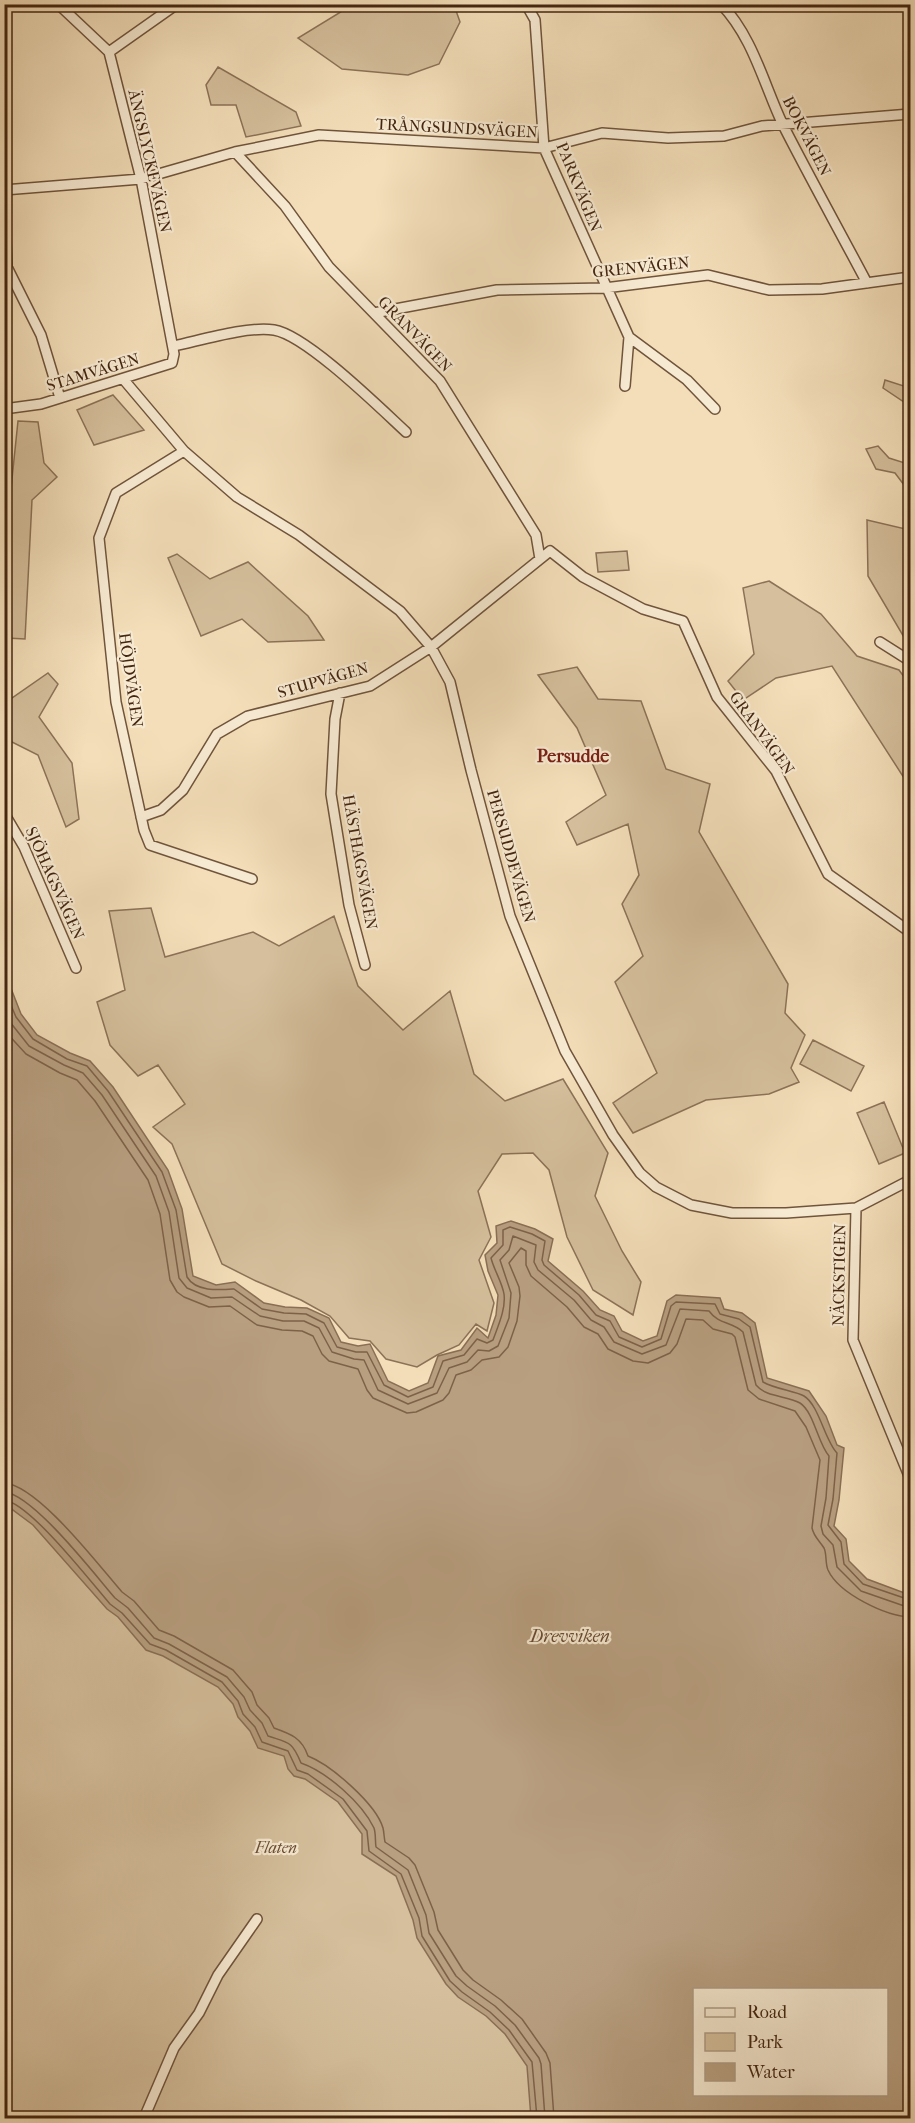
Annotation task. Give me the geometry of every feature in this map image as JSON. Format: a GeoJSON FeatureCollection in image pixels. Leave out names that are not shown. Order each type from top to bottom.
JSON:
{"type":"FeatureCollection","features":[{"type":"Feature","properties":{"kind":"street"},"geometry":{"type":"LineString","coordinates":[[58,4],[109,52],[177,4]]}},
{"type":"Feature","properties":{"kind":"street","name":"PARKVÄGEN"},"geometry":{"type":"LineString","coordinates":[[526,4],[535,20],[544,148],[605,288],[629,338],[687,380],[715,409]]}},
{"type":"Feature","properties":{"kind":"street","name":"BOKVÄGEN"},"geometry":{"type":"LineString","coordinates":[[721,4],[735,19],[743,34],[783,124],[867,283]]}},
{"type":"Feature","properties":{"kind":"street","name":"ÄNGSLYCKEVÄGEN"},"geometry":{"type":"LineString","coordinates":[[109,52],[141,179],[174,346]]}},
{"type":"Feature","properties":{"kind":"street","name":"TRÅNGSUNDSVÄGEN"},"geometry":{"type":"LineString","coordinates":[[4,191],[141,179],[235,152],[319,135],[544,148],[602,133],[669,138],[724,136],[762,126],[910,114]]}},
{"type":"Feature","properties":{"kind":"street","name":"GRANVÄGEN"},"geometry":{"type":"LineString","coordinates":[[235,152],[285,206],[329,267],[440,381],[536,535],[540,559]]}},
{"type":"Feature","properties":{"kind":"street"},"geometry":{"type":"LineString","coordinates":[[4,191],[7,267],[41,335],[60,398]]}},
{"type":"Feature","properties":{"kind":"street","name":"GRENVÄGEN"},"geometry":{"type":"LineString","coordinates":[[374,313],[497,290],[605,288],[708,275],[769,290],[822,289],[910,277]]}},
{"type":"Feature","properties":{"kind":"street"},"geometry":{"type":"LineString","coordinates":[[174,346],[249,331],[275,330],[295,338],[349,380],[406,432]]}},
{"type":"Feature","properties":{"kind":"street"},"geometry":{"type":"LineString","coordinates":[[625,386],[629,338]]}},
{"type":"Feature","properties":{"kind":"street","name":"STAMVÄGEN"},"geometry":{"type":"LineString","coordinates":[[4,409],[41,404],[124,380],[171,363],[174,346]]}},
{"type":"Feature","properties":{"kind":"street","name":"PERSUDDEVÄGEN"},"geometry":{"type":"LineString","coordinates":[[124,380],[184,451],[237,497],[299,535],[400,611],[431,647],[450,682],[510,916],[565,1051],[613,1134],[640,1173],[656,1187],[691,1206],[732,1213],[786,1213],[856,1208],[910,1180]]}},
{"type":"Feature","properties":{"kind":"street","name":"HÖJDVÄGEN"},"geometry":{"type":"LineString","coordinates":[[184,451],[116,493],[99,538],[116,702],[141,817],[150,845],[252,879]]}},
{"type":"Feature","properties":{"kind":"street","name":"GRANVÄGEN"},"geometry":{"type":"LineString","coordinates":[[550,551],[582,577],[644,609],[682,621],[717,698],[776,771],[828,874],[910,932]]}},
{"type":"Feature","properties":{"kind":"street","name":"STUPVÄGEN"},"geometry":{"type":"LineString","coordinates":[[141,817],[161,810],[183,790],[217,734],[248,716],[370,686],[431,647],[550,551]]}},
{"type":"Feature","properties":{"kind":"street"},"geometry":{"type":"LineString","coordinates":[[880,642],[910,660]]}},
{"type":"Feature","properties":{"kind":"street","name":"HÄSTHAGSVÄGEN"},"geometry":{"type":"LineString","coordinates":[[340,693],[335,719],[331,794],[349,905],[365,964]]}},
{"type":"Feature","properties":{"kind":"street","name":"SJÖHAGSVÄGEN"},"geometry":{"type":"LineString","coordinates":[[4,813],[24,847],[76,968]]}},
{"type":"Feature","properties":{"kind":"street","name":"NÄCKSTIGEN"},"geometry":{"type":"LineString","coordinates":[[856,1208],[853,1340],[909,1476]]}},
{"type":"Feature","properties":{"kind":"street"},"geometry":{"type":"LineString","coordinates":[[144,2118],[174,2048],[199,2013],[218,1975],[257,1919]]}},
{"type":"Feature","properties":{"kind":"green space"},"geometry":{"type":"Polygon","coordinates":[[[352,5],[454,5],[460,22],[439,64],[408,75],[342,69],[298,38],[352,5]]]}},
{"type":"Feature","properties":{"kind":"green space"},"geometry":{"type":"Polygon","coordinates":[[[218,67],[296,112],[301,126],[246,137],[236,105],[211,105],[206,85],[218,67]]]}},
{"type":"Feature","properties":{"kind":"green space"},"geometry":{"type":"Polygon","coordinates":[[[885,380],[910,388],[910,406],[883,388],[885,380]]]}},
{"type":"Feature","properties":{"kind":"green space"},"geometry":{"type":"Polygon","coordinates":[[[113,395],[144,430],[94,445],[77,410],[113,395]]]}},
{"type":"Feature","properties":{"kind":"green space"},"geometry":{"type":"Polygon","coordinates":[[[18,421],[38,422],[44,463],[57,477],[32,500],[25,639],[7,638],[10,498],[18,421]]]}},
{"type":"Feature","properties":{"kind":"green space"},"geometry":{"type":"Polygon","coordinates":[[[878,446],[889,458],[905,463],[910,473],[910,487],[907,489],[895,473],[876,469],[866,449],[878,446]]]}},
{"type":"Feature","properties":{"kind":"green space"},"geometry":{"type":"Polygon","coordinates":[[[867,520],[910,530],[910,642],[905,639],[868,576],[867,520]]]}},
{"type":"Feature","properties":{"kind":"green space"},"geometry":{"type":"Polygon","coordinates":[[[627,551],[629,570],[598,572],[596,553],[627,551]]]}},
{"type":"Feature","properties":{"kind":"green space"},"geometry":{"type":"Polygon","coordinates":[[[177,554],[210,579],[248,562],[308,616],[324,640],[268,642],[242,619],[201,636],[168,558],[177,554]]]}},
{"type":"Feature","properties":{"kind":"green space"},"geometry":{"type":"Polygon","coordinates":[[[769,581],[821,614],[857,656],[899,670],[910,685],[910,809],[906,781],[832,666],[776,678],[743,700],[728,681],[754,654],[743,588],[769,581]]]}},
{"type":"Feature","properties":{"kind":"green space"},"geometry":{"type":"Polygon","coordinates":[[[577,667],[598,699],[641,701],[666,769],[710,784],[699,832],[788,984],[785,1013],[805,1035],[791,1068],[799,1082],[769,1094],[706,1100],[633,1133],[613,1103],[657,1073],[615,982],[643,956],[622,904],[639,875],[628,824],[577,845],[566,822],[606,795],[577,728],[538,675],[577,667]]]}},
{"type":"Feature","properties":{"kind":"green space"},"geometry":{"type":"Polygon","coordinates":[[[48,673],[58,684],[39,717],[72,763],[79,819],[66,827],[38,755],[6,739],[5,703],[48,673]]]}},
{"type":"Feature","properties":{"kind":"green space"},"geometry":{"type":"Polygon","coordinates":[[[151,908],[165,957],[253,932],[279,946],[334,916],[358,986],[403,1030],[450,991],[474,1074],[505,1101],[563,1079],[608,1153],[595,1196],[622,1251],[641,1282],[633,1315],[593,1290],[567,1237],[549,1170],[533,1153],[502,1154],[478,1191],[491,1237],[479,1260],[494,1303],[487,1331],[476,1324],[459,1345],[417,1367],[386,1359],[370,1341],[349,1338],[330,1316],[301,1300],[222,1264],[172,1144],[153,1127],[185,1104],[158,1065],[138,1076],[110,1045],[97,1002],[125,990],[109,911],[151,908]]]}},
{"type":"Feature","properties":{"kind":"green space"},"geometry":{"type":"Polygon","coordinates":[[[813,1040],[864,1066],[851,1091],[800,1064],[813,1040]]]}},
{"type":"Feature","properties":{"kind":"green space"},"geometry":{"type":"Polygon","coordinates":[[[884,1102],[905,1153],[879,1164],[857,1113],[884,1102]]]}},
{"type":"Feature","properties":{"kind":"green space","name":"Flaten"},"geometry":{"type":"Polygon","coordinates":[[[5,1308],[910,1962],[910,2118],[5,2118],[5,1308]]]}},
{"type":"Feature","properties":{"kind":"water","name":"Drevviken"},"geometry":{"type":"Polygon","coordinates":[[[5,973],[21,1014],[37,1035],[90,1061],[113,1087],[168,1170],[182,1209],[193,1276],[216,1285],[235,1282],[264,1303],[307,1308],[329,1318],[341,1342],[358,1346],[370,1344],[388,1381],[409,1391],[428,1383],[438,1356],[461,1350],[477,1328],[488,1338],[496,1315],[498,1295],[488,1271],[485,1255],[497,1243],[496,1226],[511,1221],[535,1229],[553,1239],[548,1261],[583,1291],[600,1310],[614,1316],[622,1331],[643,1341],[657,1336],[667,1301],[676,1295],[720,1298],[724,1309],[742,1313],[755,1323],[767,1378],[809,1391],[826,1416],[837,1445],[844,1448],[834,1526],[846,1539],[849,1561],[867,1579],[910,1595],[910,2118],[531,2118],[527,2066],[505,2034],[486,2016],[458,1997],[446,1984],[417,1938],[413,1920],[396,1876],[362,1854],[362,1834],[338,1802],[305,1779],[294,1776],[288,1769],[284,1756],[258,1748],[250,1731],[238,1717],[233,1704],[218,1687],[163,1656],[146,1650],[33,1525],[5,1504],[5,973]]]}},
{"type":"Feature","properties":{"kind":"district","name":"Persudde"},"geometry":{"type":"Point","coordinates":[573,756]}}]}
